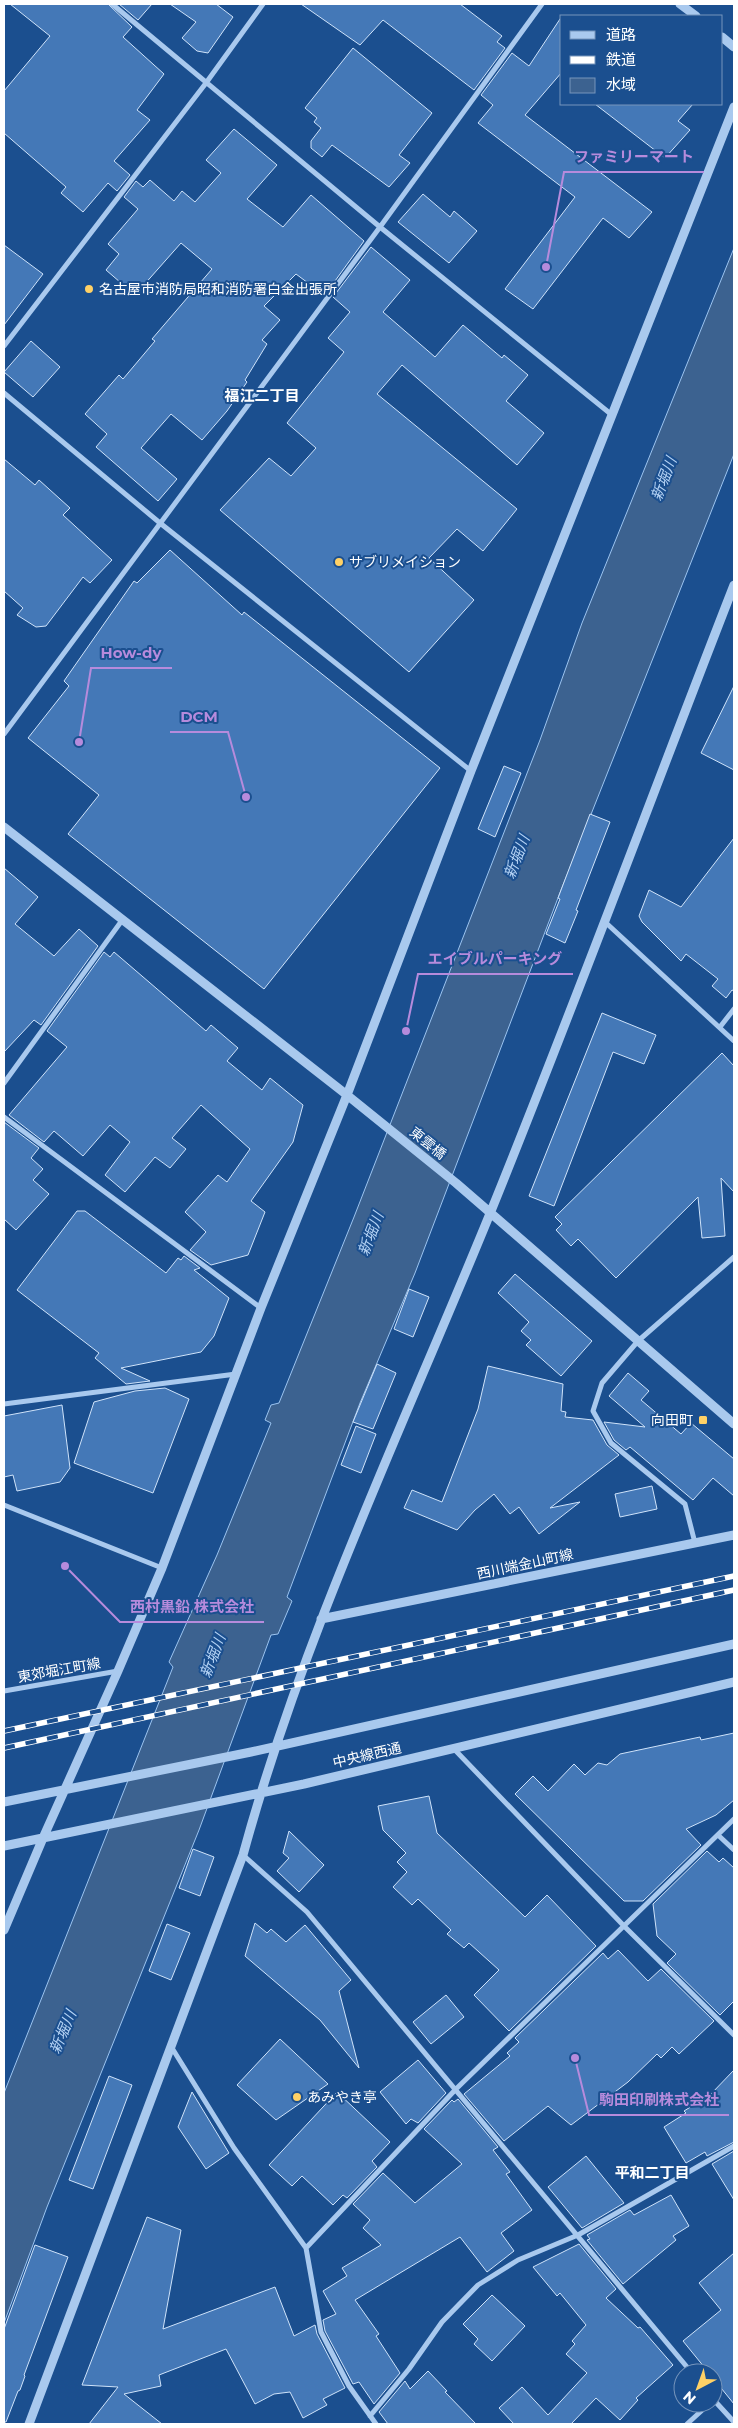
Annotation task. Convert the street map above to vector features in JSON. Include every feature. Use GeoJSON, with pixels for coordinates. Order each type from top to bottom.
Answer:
{"type":"FeatureCollection","features":[{"type":"Feature","properties":{"kind":"street"},"geometry":{"type":"LineString","coordinates":[[112,4],[380,227],[612,415]]}},
{"type":"Feature","properties":{"kind":"street"},"geometry":{"type":"LineString","coordinates":[[4,346],[206,83],[263,4]]}},
{"type":"Feature","properties":{"kind":"street"},"geometry":{"type":"LineString","coordinates":[[4,734],[380,227],[542,4]]}},
{"type":"Feature","properties":{"kind":"street"},"geometry":{"type":"LineString","coordinates":[[680,4],[695,15]]}},
{"type":"Feature","properties":{"kind":"street"},"geometry":{"type":"LineString","coordinates":[[723,38],[734,47]]}},
{"type":"Feature","properties":{"kind":"street"},"geometry":{"type":"LineString","coordinates":[[4,1930],[162,1568],[261,1308],[348,1095],[471,771],[734,106]]}},
{"type":"Feature","properties":{"kind":"street"},"geometry":{"type":"LineString","coordinates":[[4,393],[160,523],[471,771]]}},
{"type":"Feature","properties":{"kind":"street"},"geometry":{"type":"LineString","coordinates":[[29,2424],[243,1855],[276,1746],[322,1620],[490,1214],[734,585]]}},
{"type":"Feature","properties":{"kind":"street","name":"東雲橋"},"geometry":{"type":"LineString","coordinates":[[4,827],[348,1095],[456,1183],[734,1424]]}},
{"type":"Feature","properties":{"kind":"street"},"geometry":{"type":"LineString","coordinates":[[4,1083],[122,920]]}},
{"type":"Feature","properties":{"kind":"street"},"geometry":{"type":"LineString","coordinates":[[603,921],[734,1041]]}},
{"type":"Feature","properties":{"kind":"street"},"geometry":{"type":"LineString","coordinates":[[720,1027],[734,1008]]}},
{"type":"Feature","properties":{"kind":"street"},"geometry":{"type":"LineString","coordinates":[[4,1117],[261,1308]]}},
{"type":"Feature","properties":{"kind":"street"},"geometry":{"type":"LineString","coordinates":[[695,1543],[685,1504],[610,1443],[593,1411],[602,1384],[638,1341],[734,1256]]}},
{"type":"Feature","properties":{"kind":"street"},"geometry":{"type":"LineString","coordinates":[[4,1404],[236,1374]]}},
{"type":"Feature","properties":{"kind":"street"},"geometry":{"type":"LineString","coordinates":[[4,1505],[162,1568]]}},
{"type":"Feature","properties":{"kind":"street","name":"西川端金山町線"},"geometry":{"type":"LineString","coordinates":[[322,1620],[734,1535]]}},
{"type":"Feature","properties":{"kind":"street","name":"中央線西通"},"geometry":{"type":"LineString","coordinates":[[4,1802],[251,1752],[734,1644]]}},
{"type":"Feature","properties":{"kind":"street","name":"東郊堀江町線"},"geometry":{"type":"LineString","coordinates":[[4,1691],[118,1671]]}},
{"type":"Feature","properties":{"kind":"street","name":"中央線西通"},"geometry":{"type":"LineString","coordinates":[[4,1846],[260,1794],[455,1750],[734,1682]]}},
{"type":"Feature","properties":{"kind":"street"},"geometry":{"type":"LineString","coordinates":[[455,1750],[624,1926],[734,2035]]}},
{"type":"Feature","properties":{"kind":"street"},"geometry":{"type":"LineString","coordinates":[[306,2248],[456,2089],[734,1819]]}},
{"type":"Feature","properties":{"kind":"street"},"geometry":{"type":"LineString","coordinates":[[718,1835],[734,1850]]}},
{"type":"Feature","properties":{"kind":"street"},"geometry":{"type":"LineString","coordinates":[[243,1855],[307,1912],[684,2363]]}},
{"type":"Feature","properties":{"kind":"street"},"geometry":{"type":"LineString","coordinates":[[172,2048],[234,2148],[306,2248],[321,2332],[348,2386],[376,2424]]}},
{"type":"Feature","properties":{"kind":"street"},"geometry":{"type":"LineString","coordinates":[[370,2416],[409,2369],[442,2322],[478,2285],[518,2260],[578,2235],[734,2146]]}},
{"type":"Feature","properties":{"kind":"street"},"geometry":{"type":"LineString","coordinates":[[723,2410],[734,2422]]}},
{"type":"Feature","properties":{"kind":"street"},"geometry":{"type":"LineString","coordinates":[[687,2424],[699,2413]]}},
{"type":"Feature","properties":{"kind":"water","name":"新堀川"},"geometry":{"type":"Polygon","coordinates":[[[734,248],[734,454],[561,890],[415,1273],[360,1403],[287,1597],[292,1601],[278,1634],[271,1635],[199,1830],[47,2207],[4,2323],[4,2093],[173,1667],[169,1662],[217,1555],[271,1423],[265,1420],[271,1405],[279,1403],[354,1217],[540,740],[582,623],[734,248]]]}},
{"type":"Feature","properties":{"kind":"building"},"geometry":{"type":"Polygon","coordinates":[[[10,4],[108,4],[132,27],[123,37],[164,74],[137,110],[150,120],[114,161],[130,175],[117,191],[108,183],[83,212],[61,193],[66,187],[4,133],[4,91],[50,36],[10,4]]]}},
{"type":"Feature","properties":{"kind":"building"},"geometry":{"type":"Polygon","coordinates":[[[119,4],[152,4],[138,20],[119,4]]]}},
{"type":"Feature","properties":{"kind":"building"},"geometry":{"type":"Polygon","coordinates":[[[170,4],[216,4],[233,17],[208,53],[197,51],[182,38],[196,22],[170,4]]]}},
{"type":"Feature","properties":{"kind":"building"},"geometry":{"type":"Polygon","coordinates":[[[301,4],[460,4],[502,36],[497,42],[505,48],[474,90],[383,20],[360,45],[301,4]]]}},
{"type":"Feature","properties":{"kind":"building"},"geometry":{"type":"Polygon","coordinates":[[[560,19],[560,74],[525,115],[652,212],[629,238],[603,218],[533,309],[505,289],[575,197],[478,123],[493,105],[481,95],[512,53],[529,66],[560,19]]]}},
{"type":"Feature","properties":{"kind":"building"},"geometry":{"type":"Polygon","coordinates":[[[353,48],[432,113],[399,155],[410,163],[389,187],[332,145],[322,157],[311,148],[311,141],[321,128],[314,122],[317,118],[305,108],[353,48]]]}},
{"type":"Feature","properties":{"kind":"building"},"geometry":{"type":"Polygon","coordinates":[[[596,105],[692,105],[678,121],[690,130],[665,158],[596,105]]]}},
{"type":"Feature","properties":{"kind":"building"},"geometry":{"type":"Polygon","coordinates":[[[234,129],[277,165],[247,199],[283,227],[311,195],[364,241],[327,292],[319,286],[316,289],[296,274],[264,306],[280,320],[262,340],[267,344],[245,380],[247,382],[227,411],[202,440],[171,414],[141,448],[177,479],[158,501],[96,447],[107,434],[85,414],[119,375],[123,379],[155,341],[152,339],[212,269],[181,243],[135,295],[106,270],[119,254],[108,244],[138,209],[124,197],[136,181],[143,187],[150,180],[174,201],[182,191],[195,202],[221,173],[206,160],[234,129]]]}},
{"type":"Feature","properties":{"kind":"building"},"geometry":{"type":"Polygon","coordinates":[[[423,194],[450,217],[454,211],[477,231],[449,263],[398,222],[423,194]]]}},
{"type":"Feature","properties":{"kind":"building"},"geometry":{"type":"Polygon","coordinates":[[[4,245],[43,274],[4,325],[4,245]]]}},
{"type":"Feature","properties":{"kind":"building"},"geometry":{"type":"Polygon","coordinates":[[[371,247],[410,280],[383,312],[435,357],[463,325],[502,358],[504,355],[528,375],[506,401],[544,433],[517,465],[402,365],[377,394],[517,509],[483,551],[457,529],[429,558],[474,600],[409,672],[220,510],[269,458],[291,476],[316,448],[287,423],[344,352],[328,338],[350,312],[333,297],[371,247]]]}},
{"type":"Feature","properties":{"kind":"building"},"geometry":{"type":"Polygon","coordinates":[[[31,341],[60,367],[33,397],[4,372],[31,341]]]}},
{"type":"Feature","properties":{"kind":"building"},"geometry":{"type":"Polygon","coordinates":[[[4,459],[35,485],[39,480],[70,508],[63,515],[112,560],[90,583],[83,577],[46,626],[36,627],[17,615],[23,608],[4,591],[4,459]]]}},
{"type":"Feature","properties":{"kind":"building"},"geometry":{"type":"Polygon","coordinates":[[[170,550],[242,615],[244,612],[440,768],[264,989],[68,834],[99,795],[28,738],[69,686],[64,681],[134,581],[137,583],[170,550]]]}},
{"type":"Feature","properties":{"kind":"building"},"geometry":{"type":"Polygon","coordinates":[[[734,686],[734,770],[701,753],[734,686]]]}},
{"type":"Feature","properties":{"kind":"building"},"geometry":{"type":"Polygon","coordinates":[[[504,766],[521,773],[495,837],[478,829],[504,766]]]}},
{"type":"Feature","properties":{"kind":"building"},"geometry":{"type":"Polygon","coordinates":[[[590,814],[610,822],[565,943],[546,934],[590,814]]]}},
{"type":"Feature","properties":{"kind":"building"},"geometry":{"type":"Polygon","coordinates":[[[734,838],[734,991],[732,990],[726,998],[712,986],[718,979],[686,954],[681,961],[642,922],[639,916],[649,890],[681,907],[734,838]]]}},
{"type":"Feature","properties":{"kind":"building"},"geometry":{"type":"Polygon","coordinates":[[[4,868],[38,897],[15,924],[54,956],[79,929],[98,946],[41,1025],[34,1020],[4,1052],[4,868]]]}},
{"type":"Feature","properties":{"kind":"building"},"geometry":{"type":"Polygon","coordinates":[[[104,952],[110,957],[114,952],[206,1031],[211,1025],[238,1048],[227,1061],[262,1090],[270,1078],[303,1105],[293,1142],[251,1201],[265,1212],[248,1255],[211,1265],[190,1250],[206,1232],[185,1212],[218,1175],[227,1182],[250,1149],[201,1105],[172,1138],[186,1149],[170,1168],[155,1157],[125,1192],[105,1175],[130,1142],[110,1125],[83,1156],[54,1131],[44,1142],[9,1115],[67,1047],[47,1031],[104,952]]]}},
{"type":"Feature","properties":{"kind":"building"},"geometry":{"type":"Polygon","coordinates":[[[602,1013],[656,1035],[644,1064],[613,1052],[554,1206],[529,1196],[602,1013]]]}},
{"type":"Feature","properties":{"kind":"building"},"geometry":{"type":"Polygon","coordinates":[[[722,1053],[734,1066],[734,1192],[721,1178],[725,1236],[702,1238],[698,1197],[616,1278],[578,1239],[571,1246],[556,1230],[562,1224],[555,1217],[722,1053]]]}},
{"type":"Feature","properties":{"kind":"building"},"geometry":{"type":"Polygon","coordinates":[[[4,1122],[39,1148],[31,1158],[43,1169],[33,1180],[49,1194],[16,1230],[4,1219],[4,1122]]]}},
{"type":"Feature","properties":{"kind":"building"},"geometry":{"type":"Polygon","coordinates":[[[77,1211],[85,1211],[166,1273],[178,1258],[181,1260],[184,1256],[200,1268],[194,1270],[229,1298],[214,1336],[201,1352],[121,1368],[150,1381],[126,1384],[95,1358],[99,1353],[17,1290],[77,1211]]]}},
{"type":"Feature","properties":{"kind":"building"},"geometry":{"type":"Polygon","coordinates":[[[515,1274],[592,1341],[561,1376],[526,1345],[531,1340],[521,1331],[529,1322],[498,1293],[515,1274]]]}},
{"type":"Feature","properties":{"kind":"building"},"geometry":{"type":"Polygon","coordinates":[[[409,1289],[429,1297],[413,1337],[394,1329],[409,1289]]]}},
{"type":"Feature","properties":{"kind":"building"},"geometry":{"type":"Polygon","coordinates":[[[377,1364],[396,1373],[373,1429],[353,1422],[377,1364]]]}},
{"type":"Feature","properties":{"kind":"building"},"geometry":{"type":"Polygon","coordinates":[[[488,1366],[563,1384],[561,1411],[566,1412],[565,1417],[593,1420],[607,1445],[619,1455],[550,1508],[580,1502],[539,1534],[519,1507],[510,1514],[494,1494],[475,1510],[457,1530],[404,1508],[412,1490],[442,1502],[478,1409],[488,1366]]]}},
{"type":"Feature","properties":{"kind":"building"},"geometry":{"type":"Polygon","coordinates":[[[628,1373],[649,1391],[641,1400],[681,1434],[691,1423],[734,1459],[734,1496],[713,1478],[693,1500],[630,1447],[626,1450],[614,1440],[604,1422],[645,1427],[609,1396],[628,1373]]]}},
{"type":"Feature","properties":{"kind":"building"},"geometry":{"type":"Polygon","coordinates":[[[165,1388],[189,1399],[153,1493],[74,1463],[94,1402],[135,1391],[165,1388]]]}},
{"type":"Feature","properties":{"kind":"building"},"geometry":{"type":"Polygon","coordinates":[[[62,1405],[70,1468],[60,1482],[17,1491],[13,1475],[4,1477],[4,1416],[62,1405]]]}},
{"type":"Feature","properties":{"kind":"building"},"geometry":{"type":"Polygon","coordinates":[[[356,1426],[376,1434],[361,1473],[341,1465],[356,1426]]]}},
{"type":"Feature","properties":{"kind":"building"},"geometry":{"type":"Polygon","coordinates":[[[652,1486],[657,1509],[620,1517],[615,1494],[652,1486]]]}},
{"type":"Feature","properties":{"kind":"building"},"geometry":{"type":"Polygon","coordinates":[[[734,1733],[734,1800],[716,1815],[686,1829],[701,1845],[643,1901],[624,1901],[515,1794],[533,1776],[548,1791],[574,1764],[585,1775],[598,1763],[607,1765],[620,1754],[700,1737],[701,1740],[734,1733]]]}},
{"type":"Feature","properties":{"kind":"building"},"geometry":{"type":"Polygon","coordinates":[[[429,1796],[437,1833],[525,1917],[547,1895],[596,1946],[509,2031],[474,1995],[499,1970],[469,1943],[464,1948],[447,1934],[451,1930],[418,1899],[412,1905],[393,1887],[407,1872],[397,1862],[406,1853],[383,1830],[378,1806],[429,1796]]]}},
{"type":"Feature","properties":{"kind":"building"},"geometry":{"type":"Polygon","coordinates":[[[289,1831],[324,1865],[299,1892],[277,1871],[289,1858],[283,1853],[289,1831]]]}},
{"type":"Feature","properties":{"kind":"building"},"geometry":{"type":"Polygon","coordinates":[[[193,1849],[214,1857],[200,1896],[179,1888],[193,1849]]]}},
{"type":"Feature","properties":{"kind":"building"},"geometry":{"type":"Polygon","coordinates":[[[707,1851],[719,1862],[723,1858],[734,1868],[734,2001],[720,2015],[667,1963],[676,1954],[657,1936],[653,1904],[707,1851]]]}},
{"type":"Feature","properties":{"kind":"building"},"geometry":{"type":"Polygon","coordinates":[[[255,1923],[267,1933],[271,1929],[286,1942],[305,1925],[351,1980],[339,1991],[359,2068],[320,2020],[245,1956],[255,1923]]]}},
{"type":"Feature","properties":{"kind":"building"},"geometry":{"type":"Polygon","coordinates":[[[167,1924],[190,1933],[171,1980],[149,1971],[167,1924]]]}},
{"type":"Feature","properties":{"kind":"building"},"geometry":{"type":"Polygon","coordinates":[[[618,1950],[648,1981],[661,1969],[714,2021],[679,2054],[672,2047],[661,2058],[657,2054],[628,2082],[571,2125],[548,2106],[504,2141],[464,2094],[510,2056],[507,2053],[519,2042],[515,2038],[603,1953],[608,1959],[618,1950]]]}},
{"type":"Feature","properties":{"kind":"building"},"geometry":{"type":"Polygon","coordinates":[[[446,1995],[464,2017],[431,2044],[413,2022],[446,1995]]]}},
{"type":"Feature","properties":{"kind":"building"},"geometry":{"type":"Polygon","coordinates":[[[280,2039],[328,2084],[276,2120],[237,2085],[280,2039]]]}},
{"type":"Feature","properties":{"kind":"building"},"geometry":{"type":"Polygon","coordinates":[[[418,2060],[446,2093],[418,2123],[411,2119],[406,2124],[380,2092],[418,2060]]]}},
{"type":"Feature","properties":{"kind":"building"},"geometry":{"type":"Polygon","coordinates":[[[734,2070],[734,2142],[707,2156],[705,2152],[686,2163],[664,2127],[686,2113],[684,2111],[710,2095],[734,2070]]]}},
{"type":"Feature","properties":{"kind":"building"},"geometry":{"type":"Polygon","coordinates":[[[109,2076],[132,2085],[93,2189],[69,2180],[109,2076]]]}},
{"type":"Feature","properties":{"kind":"building"},"geometry":{"type":"Polygon","coordinates":[[[192,2092],[229,2153],[206,2169],[178,2127],[192,2092]]]}},
{"type":"Feature","properties":{"kind":"building"},"geometry":{"type":"Polygon","coordinates":[[[337,2092],[390,2142],[372,2161],[377,2167],[347,2198],[343,2195],[333,2205],[302,2176],[292,2186],[269,2165],[337,2092]]]}},
{"type":"Feature","properties":{"kind":"building"},"geometry":{"type":"Polygon","coordinates":[[[458,2099],[498,2147],[493,2150],[510,2172],[506,2174],[532,2210],[501,2233],[514,2251],[487,2272],[460,2237],[355,2300],[379,2334],[376,2336],[400,2373],[374,2404],[359,2382],[353,2384],[325,2331],[323,2320],[336,2314],[323,2291],[347,2276],[342,2268],[381,2245],[363,2228],[370,2220],[353,2204],[383,2173],[415,2203],[462,2164],[424,2129],[452,2100],[454,2102],[458,2099]]]}},
{"type":"Feature","properties":{"kind":"building"},"geometry":{"type":"Polygon","coordinates":[[[734,2151],[734,2200],[712,2164],[734,2151]]]}},
{"type":"Feature","properties":{"kind":"building"},"geometry":{"type":"Polygon","coordinates":[[[586,2156],[624,2203],[582,2228],[548,2187],[586,2156]]]}},
{"type":"Feature","properties":{"kind":"building"},"geometry":{"type":"Polygon","coordinates":[[[671,2195],[689,2226],[673,2236],[676,2240],[623,2284],[587,2240],[590,2239],[587,2235],[630,2210],[634,2215],[671,2195]]]}},
{"type":"Feature","properties":{"kind":"building"},"geometry":{"type":"Polygon","coordinates":[[[147,2217],[181,2230],[163,2329],[275,2287],[294,2336],[315,2325],[317,2334],[345,2388],[323,2399],[327,2405],[303,2418],[290,2392],[274,2394],[255,2404],[226,2349],[159,2375],[161,2386],[124,2394],[162,2424],[89,2424],[118,2387],[82,2385],[147,2217]]]}},
{"type":"Feature","properties":{"kind":"building"},"geometry":{"type":"Polygon","coordinates":[[[579,2244],[616,2289],[606,2298],[638,2328],[640,2327],[673,2365],[636,2398],[638,2400],[620,2420],[596,2398],[571,2424],[514,2424],[499,2408],[522,2387],[548,2415],[587,2373],[566,2354],[575,2344],[572,2341],[586,2325],[560,2293],[557,2296],[533,2267],[579,2244]]]}},
{"type":"Feature","properties":{"kind":"building"},"geometry":{"type":"Polygon","coordinates":[[[35,2245],[68,2257],[20,2390],[6,2422],[4,2422],[4,2329],[35,2245]]]}},
{"type":"Feature","properties":{"kind":"building"},"geometry":{"type":"Polygon","coordinates":[[[734,2253],[734,2404],[723,2390],[723,2363],[701,2363],[683,2341],[721,2310],[699,2283],[734,2253]]]}},
{"type":"Feature","properties":{"kind":"building"},"geometry":{"type":"Polygon","coordinates":[[[492,2295],[525,2326],[492,2361],[474,2344],[478,2339],[463,2324],[492,2295]]]}},
{"type":"Feature","properties":{"kind":"building"},"geometry":{"type":"Polygon","coordinates":[[[428,2371],[476,2424],[388,2424],[379,2412],[405,2381],[410,2389],[428,2371]]]}},
{"type":"Feature","properties":{"kind":"railway"},"geometry":{"type":"LineString","coordinates":[[4,1731],[734,1576]]}},
{"type":"Feature","properties":{"kind":"railway"},"geometry":{"type":"LineString","coordinates":[[4,1748],[734,1590]]}},
{"type":"Feature","properties":{"kind":"place","name":"ファミリーマート"},"geometry":{"type":"Point","coordinates":[546,267]}},
{"type":"Feature","properties":{"kind":"place","name":"名古屋市消防局昭和消防署白金出張所"},"geometry":{"type":"Point","coordinates":[89,289]}},
{"type":"Feature","properties":{"kind":"place","name":"サブリメイション"},"geometry":{"type":"Point","coordinates":[339,562]}},
{"type":"Feature","properties":{"kind":"place","name":"How-dy"},"geometry":{"type":"Point","coordinates":[79,742]}},
{"type":"Feature","properties":{"kind":"place","name":"DCM"},"geometry":{"type":"Point","coordinates":[246,797]}},
{"type":"Feature","properties":{"kind":"place","name":"エイブルパーキング"},"geometry":{"type":"Point","coordinates":[406,1031]}},
{"type":"Feature","properties":{"kind":"place","name":"向田町"},"geometry":{"type":"Point","coordinates":[703,1420]}},
{"type":"Feature","properties":{"kind":"place","name":"西村黒鉛 株式会社"},"geometry":{"type":"Point","coordinates":[65,1566]}},
{"type":"Feature","properties":{"kind":"place","name":"駒田印刷株式会社"},"geometry":{"type":"Point","coordinates":[575,2058]}},
{"type":"Feature","properties":{"kind":"place","name":"あみやき亭"},"geometry":{"type":"Point","coordinates":[297,2097]}},
{"type":"Feature","properties":{"kind":"district","name":"福江二丁目"},"geometry":{"type":"Point","coordinates":[262,396]}},
{"type":"Feature","properties":{"kind":"district","name":"平和二丁目"},"geometry":{"type":"Point","coordinates":[652,2173]}}]}
